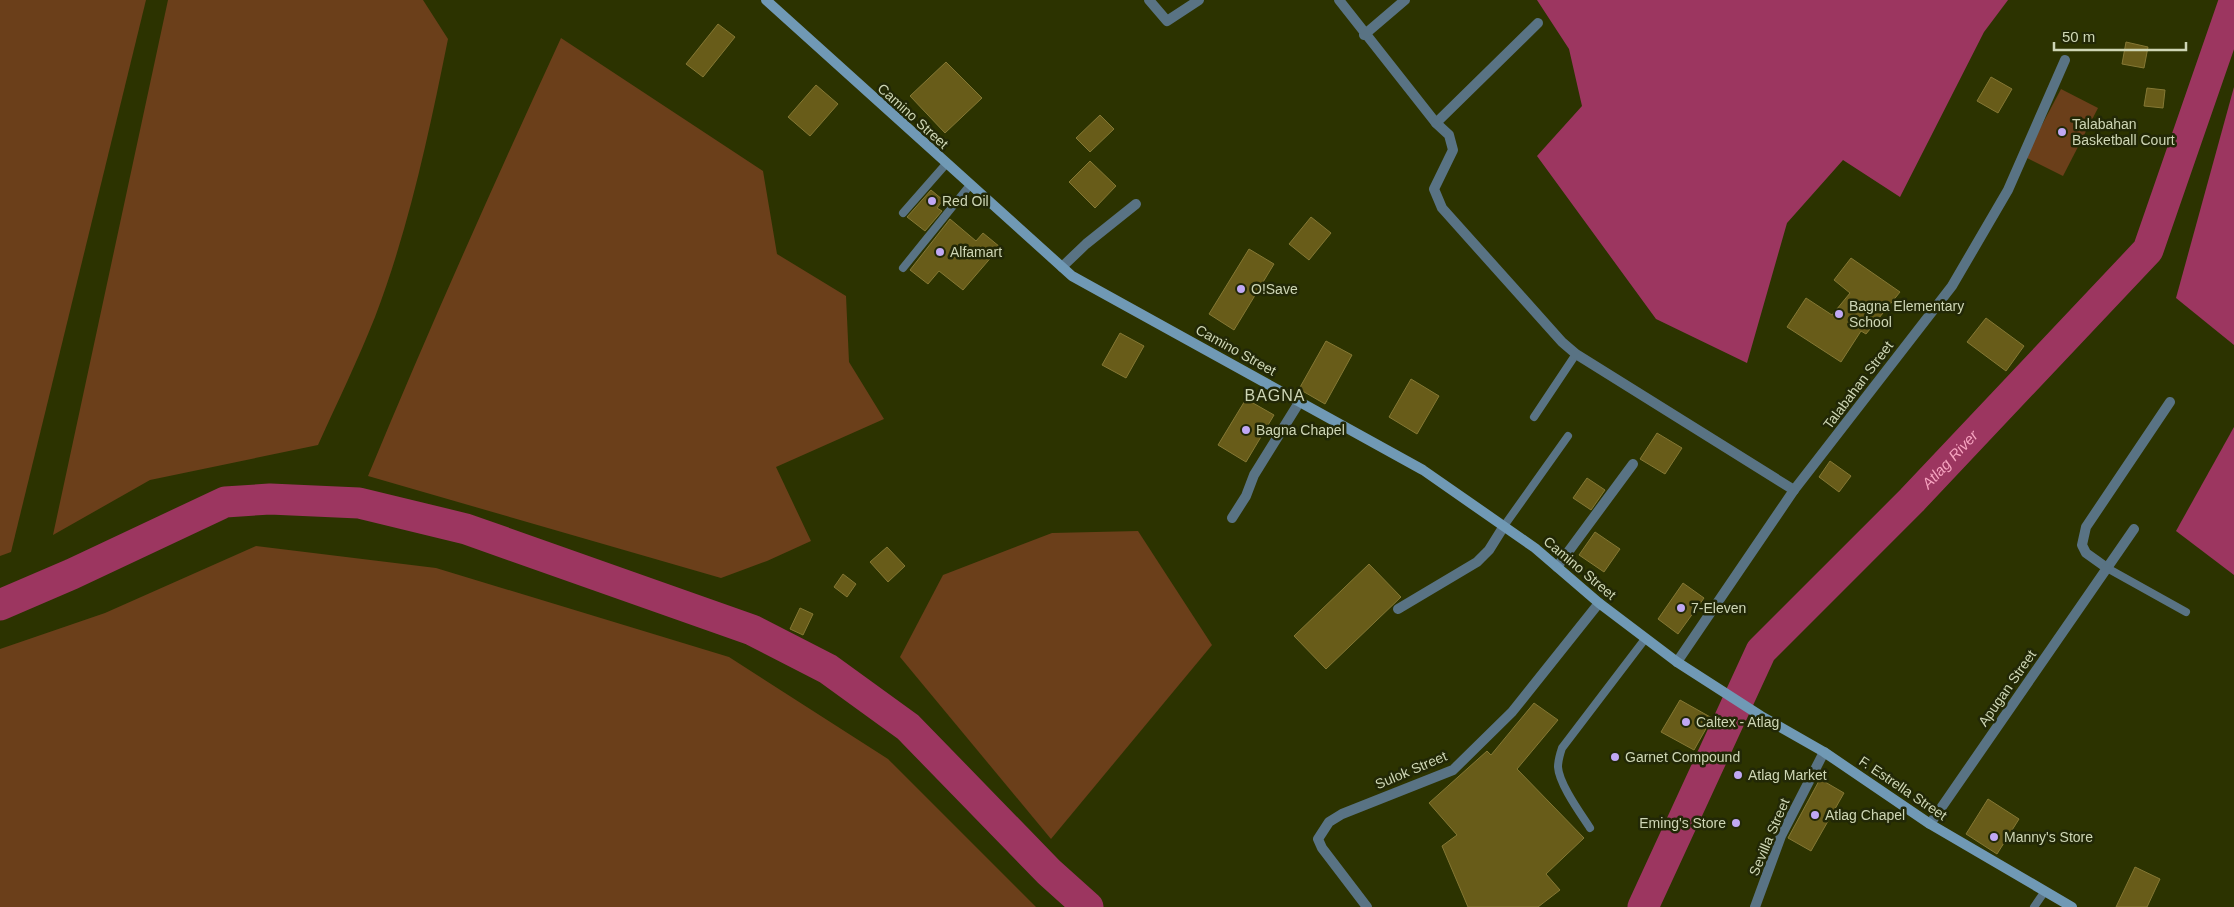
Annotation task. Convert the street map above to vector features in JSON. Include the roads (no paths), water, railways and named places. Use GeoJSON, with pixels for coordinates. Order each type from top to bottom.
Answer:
{"type":"FeatureCollection","features":[{"type":"Feature","properties":{"kind":"main road","name":"Camino Street"},"geometry":{"type":"LineString","coordinates":[[766,0],[1072,276],[1423,470],[1504,526],[1645,639],[1721,690]]}},
{"type":"Feature","properties":{"kind":"main road","name":"F. Estrella Street"},"geometry":{"type":"LineString","coordinates":[[1721,690],[1761,716],[1824,752],[1930,824],[2072,907]]}},
{"type":"Feature","properties":{"kind":"street"},"geometry":{"type":"LineString","coordinates":[[1149,0],[1167,21],[1199,0]]}},
{"type":"Feature","properties":{"kind":"street"},"geometry":{"type":"LineString","coordinates":[[1339,0],[1364,35],[1436,123],[1449,135],[1453,150],[1434,188],[1442,208],[1576,354],[1794,490]]}},
{"type":"Feature","properties":{"kind":"street"},"geometry":{"type":"LineString","coordinates":[[1364,35],[1405,0]]}},
{"type":"Feature","properties":{"kind":"street"},"geometry":{"type":"LineString","coordinates":[[1436,123],[1538,23]]}},
{"type":"Feature","properties":{"kind":"street","name":"Talabahan Street"},"geometry":{"type":"LineString","coordinates":[[1677,662],[1794,490],[1952,286],[2008,190],[2065,60]]}},
{"type":"Feature","properties":{"kind":"street"},"geometry":{"type":"LineString","coordinates":[[1062,267],[1086,244],[1136,204]]}},
{"type":"Feature","properties":{"kind":"street"},"geometry":{"type":"LineString","coordinates":[[1232,518],[1246,496],[1254,476],[1300,401]]}},
{"type":"Feature","properties":{"kind":"street"},"geometry":{"type":"LineString","coordinates":[[2107,568],[2086,553],[2082,545],[2086,527],[2170,402]]}},
{"type":"Feature","properties":{"kind":"street"},"geometry":{"type":"LineString","coordinates":[[1557,567],[1633,464]]}},
{"type":"Feature","properties":{"kind":"street"},"geometry":{"type":"LineString","coordinates":[[1398,608],[1477,562],[1489,550],[1504,526]]}},
{"type":"Feature","properties":{"kind":"street","name":"Apugan Street"},"geometry":{"type":"LineString","coordinates":[[1930,824],[2134,529]]}},
{"type":"Feature","properties":{"kind":"street","name":"Sulok Street"},"geometry":{"type":"LineString","coordinates":[[1367,907],[1322,848],[1318,839],[1329,822],[1342,814],[1453,770],[1512,712],[1599,603]]}},
{"type":"Feature","properties":{"kind":"street","name":"Sevilla Street"},"geometry":{"type":"LineString","coordinates":[[1755,907],[1781,836],[1824,752]]}},
{"type":"Feature","properties":{"kind":"lane"},"geometry":{"type":"LineString","coordinates":[[903,213],[946,164]]}},
{"type":"Feature","properties":{"kind":"lane"},"geometry":{"type":"LineString","coordinates":[[902,268],[970,185]]}},
{"type":"Feature","properties":{"kind":"lane"},"geometry":{"type":"LineString","coordinates":[[1534,417],[1576,354]]}},
{"type":"Feature","properties":{"kind":"lane"},"geometry":{"type":"LineString","coordinates":[[1504,526],[1568,436]]}},
{"type":"Feature","properties":{"kind":"lane"},"geometry":{"type":"LineString","coordinates":[[2107,568],[2186,612]]}},
{"type":"Feature","properties":{"kind":"lane"},"geometry":{"type":"LineString","coordinates":[[1590,828],[1564,784],[1558,770],[1558,759],[1562,748],[1645,639]]}},
{"type":"Feature","properties":{"kind":"lane"},"geometry":{"type":"LineString","coordinates":[[2034,907],[2045,891]]}},
{"type":"Feature","properties":{"kind":"waterway","name":"Atlag River"},"geometry":{"type":"LineString","coordinates":[[1643,907],[1761,651],[1912,500],[2148,250],[2234,2]]}},
{"type":"Feature","properties":{"kind":"waterway"},"geometry":{"type":"LineString","coordinates":[[0,605],[72,574],[225,502],[270,499],[359,503],[466,529],[752,630],[828,669],[908,727],[1049,872],[1088,907]]}},
{"type":"Feature","properties":{"kind":"place","name":"Talabahan Basketball Court"},"geometry":{"type":"Point","coordinates":[2062,132]}},
{"type":"Feature","properties":{"kind":"place","name":"Red Oil"},"geometry":{"type":"Point","coordinates":[932,201]}},
{"type":"Feature","properties":{"kind":"place","name":"Alfamart"},"geometry":{"type":"Point","coordinates":[940,252]}},
{"type":"Feature","properties":{"kind":"place","name":"O!Save"},"geometry":{"type":"Point","coordinates":[1241,289]}},
{"type":"Feature","properties":{"kind":"place","name":"Bagna Elementary School"},"geometry":{"type":"Point","coordinates":[1839,314]}},
{"type":"Feature","properties":{"kind":"place","name":"Bagna Chapel"},"geometry":{"type":"Point","coordinates":[1246,430]}},
{"type":"Feature","properties":{"kind":"place","name":"7-Eleven"},"geometry":{"type":"Point","coordinates":[1681,608]}},
{"type":"Feature","properties":{"kind":"place","name":"Caltex - Atlag"},"geometry":{"type":"Point","coordinates":[1686,722]}},
{"type":"Feature","properties":{"kind":"place","name":"Garnet Compound"},"geometry":{"type":"Point","coordinates":[1615,757]}},
{"type":"Feature","properties":{"kind":"place","name":"Atlag Market"},"geometry":{"type":"Point","coordinates":[1738,775]}},
{"type":"Feature","properties":{"kind":"place","name":"Atlag Chapel"},"geometry":{"type":"Point","coordinates":[1815,815]}},
{"type":"Feature","properties":{"kind":"place","name":"Eming's Store"},"geometry":{"type":"Point","coordinates":[1736,823]}},
{"type":"Feature","properties":{"kind":"place","name":"Manny's Store"},"geometry":{"type":"Point","coordinates":[1994,837]}},
{"type":"Feature","properties":{"kind":"district","name":"BAGNA"},"geometry":{"type":"Point","coordinates":[1275,395]}}]}
